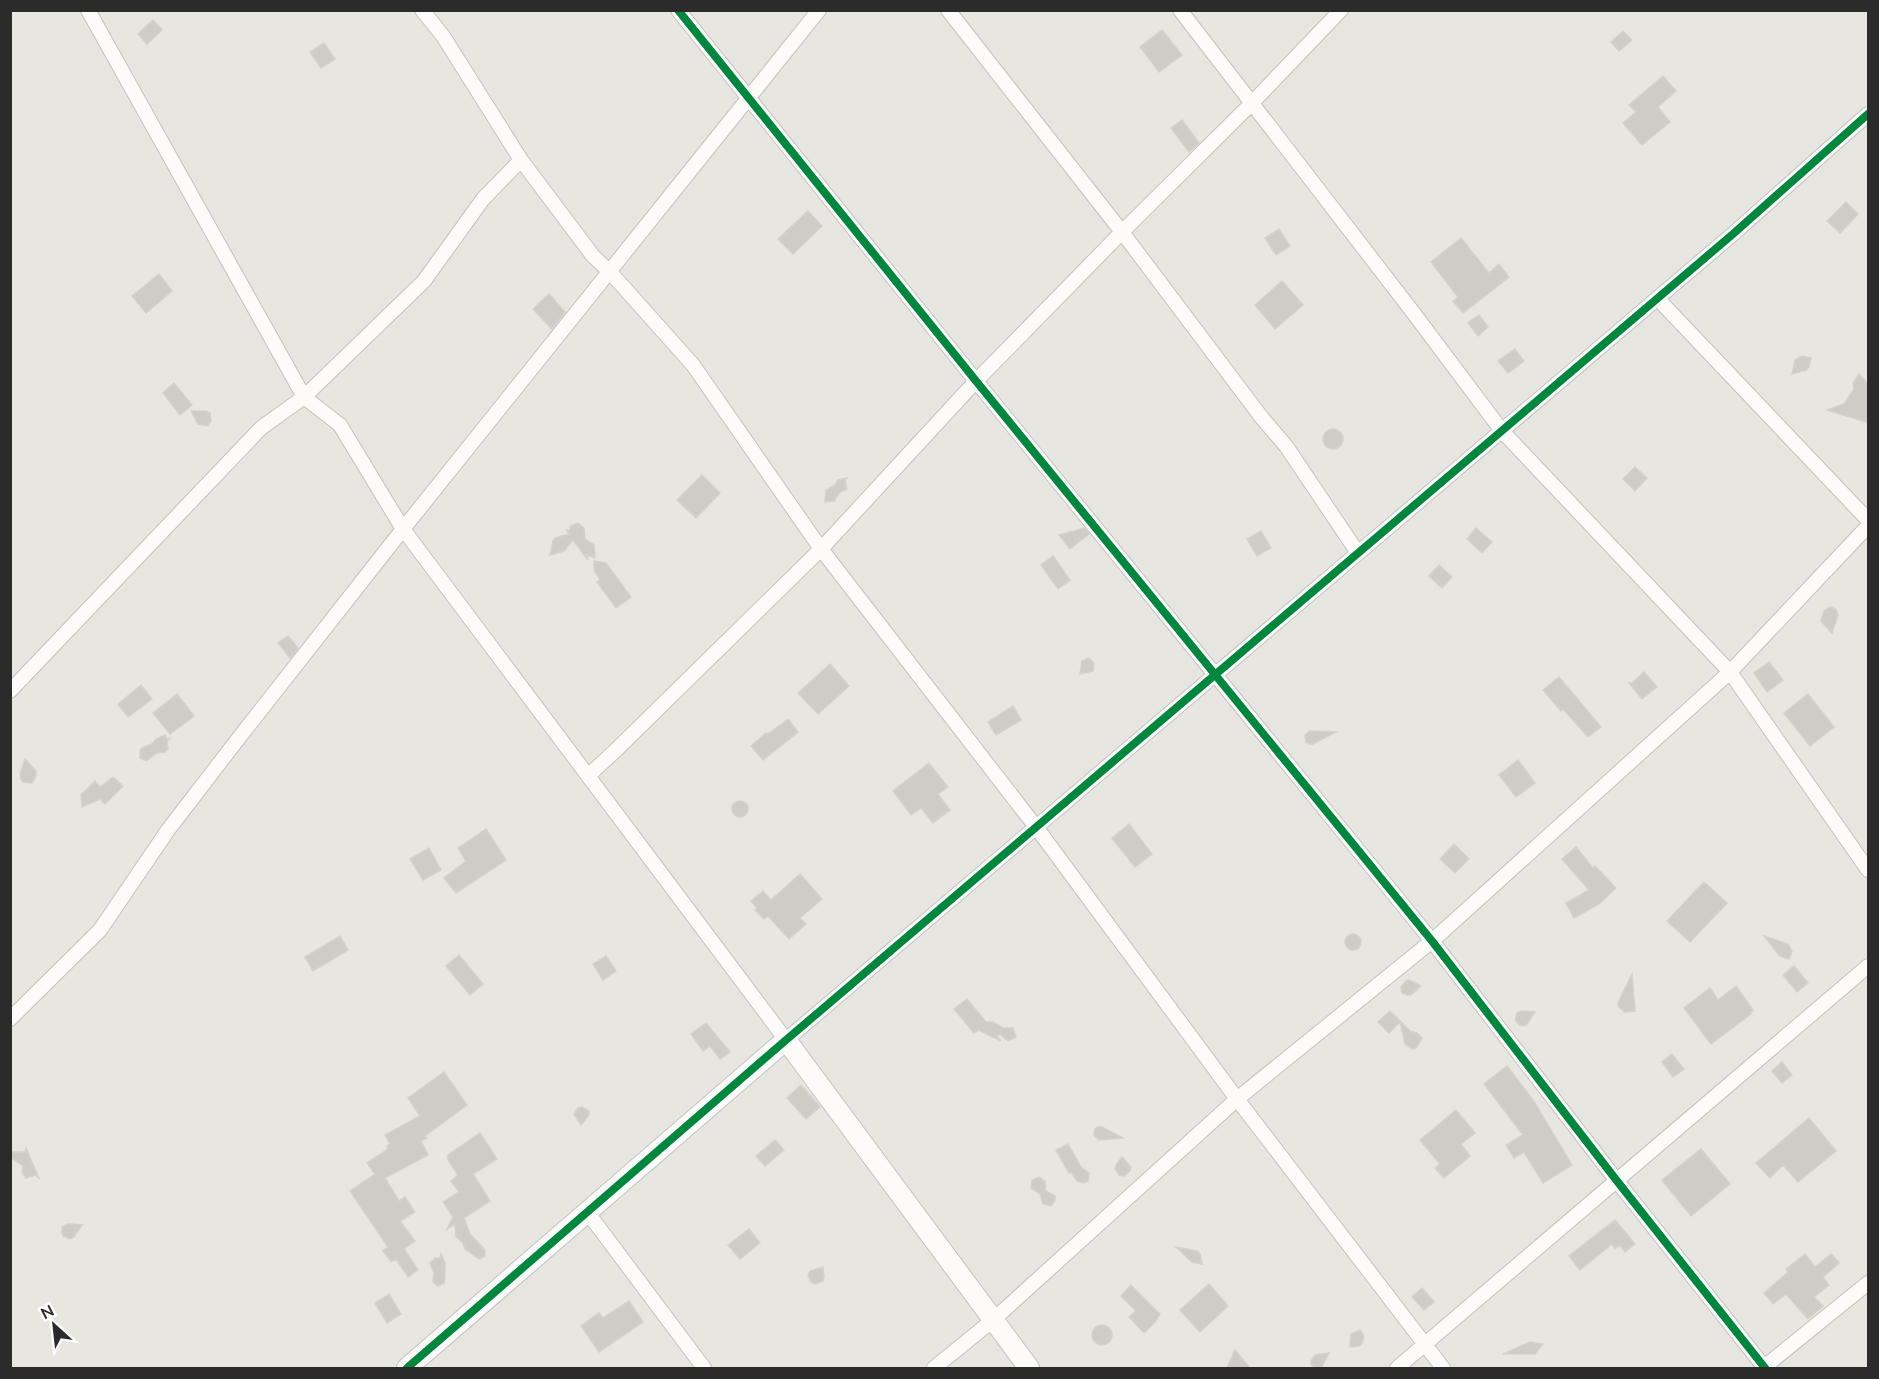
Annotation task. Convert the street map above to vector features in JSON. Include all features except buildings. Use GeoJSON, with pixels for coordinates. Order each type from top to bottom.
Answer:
{"type":"FeatureCollection","features":[{"type":"Feature","properties":{"kind":"street"},"geometry":{"type":"LineString","coordinates":[[88,10],[304,397],[340,425],[403,529],[589,775],[1029,1368]]}},
{"type":"Feature","properties":{"kind":"street"},"geometry":{"type":"LineString","coordinates":[[422,10],[443,36],[520,160],[593,256],[693,365],[821,549],[1036,827],[1237,1099],[1443,1368]]}},
{"type":"Feature","properties":{"kind":"street"},"geometry":{"type":"LineString","coordinates":[[678,10],[976,381],[1432,941],[1764,1368],[1869,1283]]}},
{"type":"Feature","properties":{"kind":"street"},"geometry":{"type":"LineString","coordinates":[[10,1019],[100,930],[168,830],[403,529],[819,10]]}},
{"type":"Feature","properties":{"kind":"street"},"geometry":{"type":"LineString","coordinates":[[948,10],[1122,231],[1262,418],[1286,446],[1358,553]]}},
{"type":"Feature","properties":{"kind":"street"},"geometry":{"type":"LineString","coordinates":[[1180,10],[1412,310],[1502,431],[1730,672],[1869,870]]}},
{"type":"Feature","properties":{"kind":"street"},"geometry":{"type":"LineString","coordinates":[[589,775],[821,549],[976,381],[1341,10]]}},
{"type":"Feature","properties":{"kind":"street"},"geometry":{"type":"LineString","coordinates":[[407,1368],[786,1040],[1502,431],[1869,114]]}},
{"type":"Feature","properties":{"kind":"street"},"geometry":{"type":"LineString","coordinates":[[10,691],[261,428],[304,397],[424,281],[483,199],[520,160]]}},
{"type":"Feature","properties":{"kind":"street"},"geometry":{"type":"LineString","coordinates":[[1657,298],[1869,520]]}},
{"type":"Feature","properties":{"kind":"street"},"geometry":{"type":"LineString","coordinates":[[934,1368],[993,1320],[1237,1099],[1432,941],[1730,672],[1869,526]]}},
{"type":"Feature","properties":{"kind":"street"},"geometry":{"type":"LineString","coordinates":[[1397,1368],[1869,966]]}},
{"type":"Feature","properties":{"kind":"street"},"geometry":{"type":"LineString","coordinates":[[588,1213],[704,1368]]}},
{"type":"Feature","properties":{"kind":"cycle path"},"geometry":{"type":"LineString","coordinates":[[678,10],[976,381],[1432,941],[1765,1368]]}},
{"type":"Feature","properties":{"kind":"cycle path"},"geometry":{"type":"LineString","coordinates":[[407,1368],[786,1040],[1733,234],[1868,114]]}}]}
